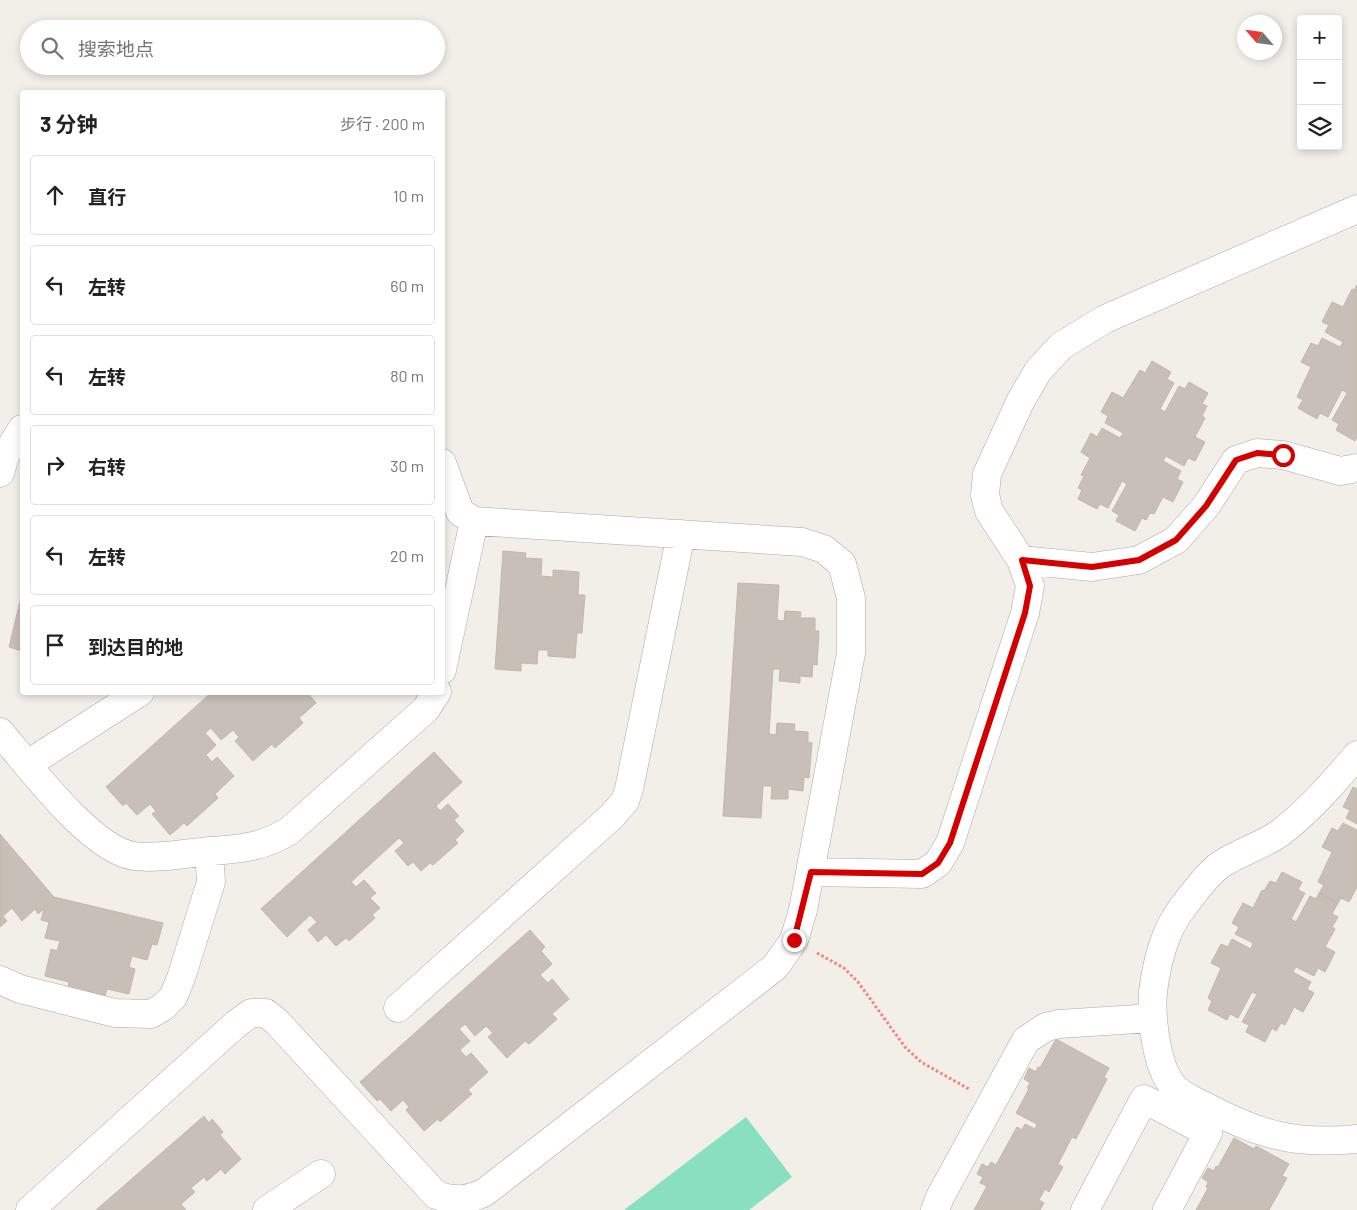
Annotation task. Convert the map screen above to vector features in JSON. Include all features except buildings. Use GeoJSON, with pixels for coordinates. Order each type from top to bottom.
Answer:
{"type":"FeatureCollection","features":[{"type":"Feature","properties":{"kind":"lane"},"geometry":{"type":"LineString","coordinates":[[811,872],[922,874],[938,863],[950,843],[1025,613],[1030,586],[1022,560],[989,511],[985,495],[986,474],[1020,402],[1038,371],[1061,346],[1104,319],[1357,209]]}},
{"type":"Feature","properties":{"kind":"lane"},"geometry":{"type":"LineString","coordinates":[[0,473],[5,456],[20,432]]}},
{"type":"Feature","properties":{"kind":"lane"},"geometry":{"type":"LineString","coordinates":[[1022,560],[1092,567],[1139,560],[1176,540],[1206,506],[1236,460],[1257,453],[1283,455],[1340,470],[1357,468]]}},
{"type":"Feature","properties":{"kind":"lane"},"geometry":{"type":"LineString","coordinates":[[30,1210],[236,1024],[251,1013],[266,1012],[436,1195],[450,1200],[468,1200],[485,1192],[775,967],[794,940],[811,872],[851,654],[851,598],[842,564],[824,549],[802,542],[474,521],[460,512],[445,471]]}},
{"type":"Feature","properties":{"kind":"lane"},"geometry":{"type":"LineString","coordinates":[[445,656],[474,521]]}},
{"type":"Feature","properties":{"kind":"lane"},"geometry":{"type":"LineString","coordinates":[[398,1008],[612,816],[625,801],[681,534]]}},
{"type":"Feature","properties":{"kind":"lane"},"geometry":{"type":"LineString","coordinates":[[28,764],[135,695]]}},
{"type":"Feature","properties":{"kind":"lane"},"geometry":{"type":"LineString","coordinates":[[0,732],[87,831],[117,851],[133,856],[151,856],[260,846],[274,840],[289,831],[426,709],[435,695]]}},
{"type":"Feature","properties":{"kind":"lane"},"geometry":{"type":"LineString","coordinates":[[1213,1123],[1175,1088],[1168,1079],[1156,1037],[1152,1001],[1157,965],[1169,929],[1182,908],[1219,866],[1278,834],[1313,806],[1357,755]]}},
{"type":"Feature","properties":{"kind":"lane"},"geometry":{"type":"LineString","coordinates":[[0,980],[20,989],[115,1013],[152,1014],[173,997],[181,978],[210,882],[209,851]]}},
{"type":"Feature","properties":{"kind":"lane"},"geometry":{"type":"LineString","coordinates":[[936,1210],[940,1197],[1026,1040],[1046,1027],[1059,1024],[1153,1018]]}},
{"type":"Feature","properties":{"kind":"lane"},"geometry":{"type":"LineString","coordinates":[[1085,1210],[1144,1099],[1213,1123],[1280,1137],[1330,1141],[1357,1139]]}},
{"type":"Feature","properties":{"kind":"lane"},"geometry":{"type":"LineString","coordinates":[[1167,1210],[1213,1123]]}},
{"type":"Feature","properties":{"kind":"lane"},"geometry":{"type":"LineString","coordinates":[[267,1210],[322,1174]]}},
{"type":"Feature","properties":{"kind":"path"},"geometry":{"type":"LineString","coordinates":[[794,940],[844,968],[858,982],[905,1047],[921,1062],[992,1102]]}},
{"type":"Feature","properties":{"kind":"green space"},"geometry":{"type":"Polygon","coordinates":[[[746,1117],[792,1177],[749,1210],[624,1210],[746,1117]]]}},
{"type":"Feature","properties":{"kind":"route"},"geometry":{"type":"LineString","coordinates":[[794,940],[811,872],[922,874],[938,863],[950,843],[1025,613],[1030,586],[1022,560],[1092,567],[1139,560],[1176,540],[1206,506],[1236,460],[1257,453],[1283,455]]}}]}
